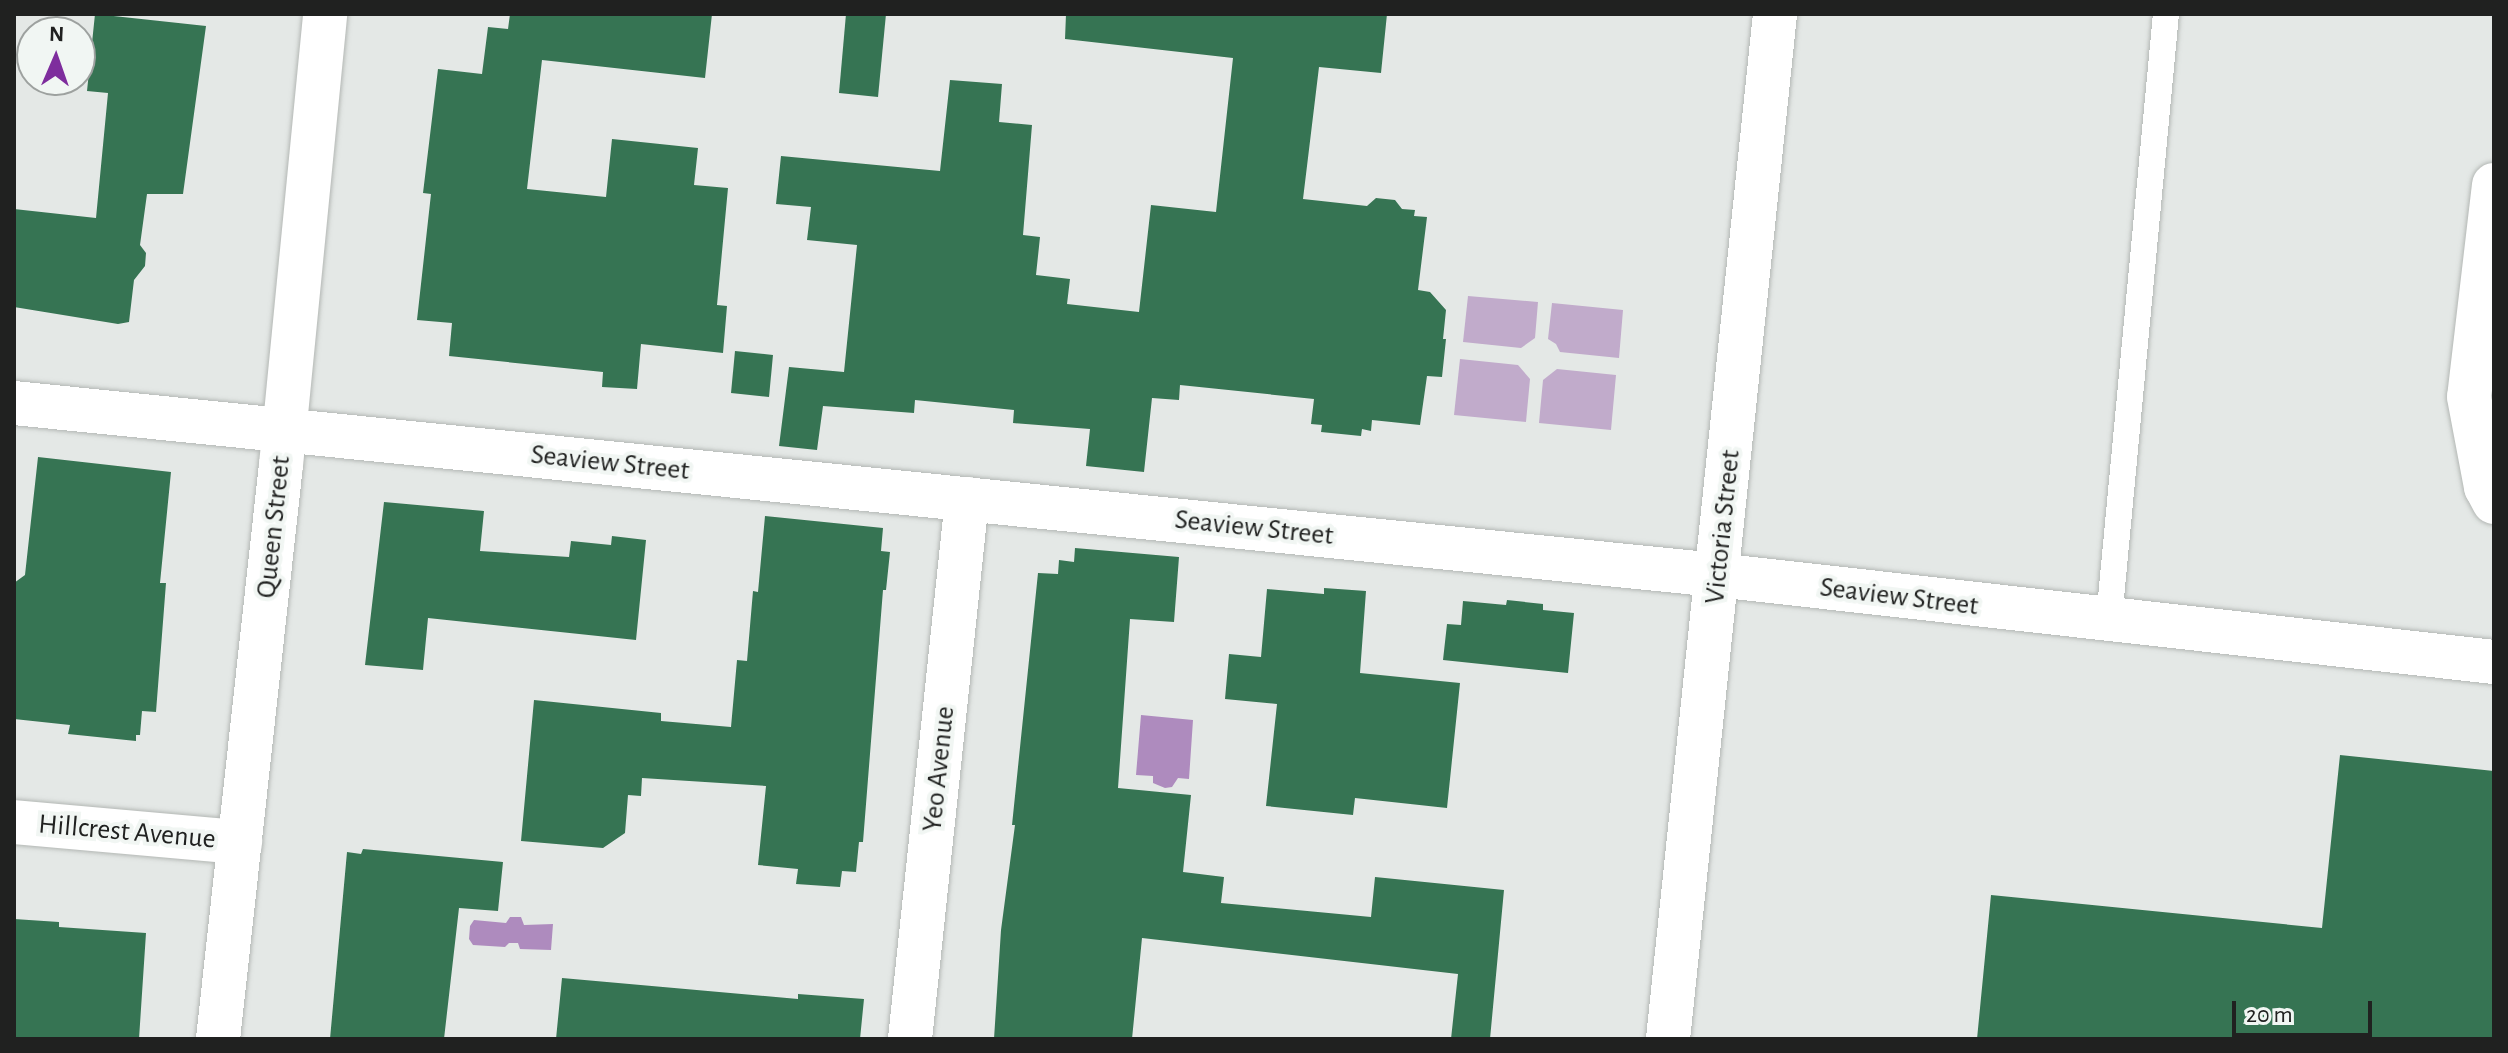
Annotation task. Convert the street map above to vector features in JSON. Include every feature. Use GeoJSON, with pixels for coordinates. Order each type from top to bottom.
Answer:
{"type":"FeatureCollection","features":[{"type":"Feature","properties":{"kind":"street","name":"Queen Street"},"geometry":{"type":"LineString","coordinates":[[218,1039],[284,430],[325,14]]}},
{"type":"Feature","properties":{"kind":"street","name":"Victoria Street"},"geometry":{"type":"LineString","coordinates":[[1668,1039],[1775,14]]}},
{"type":"Feature","properties":{"kind":"street"},"geometry":{"type":"LineString","coordinates":[[2494,185],[2469,397],[2486,487],[2494,502]]}},
{"type":"Feature","properties":{"kind":"street","name":"Seaview Street"},"geometry":{"type":"LineString","coordinates":[[14,403],[1717,575],[2494,662]]}},
{"type":"Feature","properties":{"kind":"street","name":"Yeo Avenue"},"geometry":{"type":"LineString","coordinates":[[910,1039],[967,499]]}},
{"type":"Feature","properties":{"kind":"street","name":"Hillcrest Avenue"},"geometry":{"type":"LineString","coordinates":[[14,822],[240,842]]}},
{"type":"Feature","properties":{"kind":"lane"},"geometry":{"type":"LineString","coordinates":[[2109,619],[2166,14]]}},
{"type":"Feature","properties":{"kind":"shaded area"},"geometry":{"type":"Polygon","coordinates":[[[1468,296],[1538,302],[1535,338],[1521,348],[1463,342],[1468,296]]]}},
{"type":"Feature","properties":{"kind":"shaded area"},"geometry":{"type":"Polygon","coordinates":[[[1552,303],[1623,310],[1619,358],[1560,352],[1556,344],[1548,339],[1552,303]]]}},
{"type":"Feature","properties":{"kind":"shaded area"},"geometry":{"type":"Polygon","coordinates":[[[1460,359],[1518,365],[1530,379],[1526,422],[1454,415],[1460,359]]]}},
{"type":"Feature","properties":{"kind":"shaded area"},"geometry":{"type":"Polygon","coordinates":[[[1557,369],[1616,375],[1611,430],[1539,423],[1543,380],[1557,369]]]}},
{"type":"Feature","properties":{"kind":"shaded area"},"geometry":{"type":"Polygon","coordinates":[[[1141,715],[1193,720],[1189,779],[1178,778],[1172,787],[1165,788],[1153,783],[1153,776],[1136,775],[1141,715]]]}},
{"type":"Feature","properties":{"kind":"shaded area"},"geometry":{"type":"Polygon","coordinates":[[[510,917],[521,917],[524,925],[553,924],[551,950],[520,949],[518,943],[509,943],[505,947],[473,945],[469,939],[474,920],[506,923],[510,917]]]}},
{"type":"Feature","properties":{"kind":"building"},"geometry":{"type":"Polygon","coordinates":[[[510,14],[712,14],[705,78],[542,60],[527,189],[606,197],[612,139],[698,148],[694,185],[728,188],[717,305],[727,306],[723,353],[641,344],[637,389],[602,387],[603,372],[449,356],[452,323],[417,320],[431,194],[423,193],[438,69],[482,74],[488,27],[508,29],[510,14]]]}},
{"type":"Feature","properties":{"kind":"building"},"geometry":{"type":"Polygon","coordinates":[[[846,14],[886,14],[878,97],[839,93],[846,14]]]}},
{"type":"Feature","properties":{"kind":"building"},"geometry":{"type":"Polygon","coordinates":[[[1066,14],[1387,14],[1381,73],[1319,67],[1303,199],[1367,206],[1376,198],[1395,200],[1402,209],[1415,210],[1414,216],[1427,217],[1418,290],[1430,292],[1446,310],[1443,339],[1446,339],[1442,377],[1427,376],[1420,425],[1372,420],[1371,431],[1362,429],[1361,436],[1321,432],[1322,425],[1311,424],[1314,399],[1180,385],[1179,400],[1152,398],[1144,472],[1086,466],[1090,429],[1013,423],[1014,410],[915,400],[914,413],[823,406],[817,450],[779,446],[789,367],[844,372],[857,245],[807,240],[811,207],[776,204],[781,156],[940,171],[950,80],[1002,84],[999,122],[1032,125],[1023,235],[1040,237],[1036,275],[1070,279],[1067,304],[1139,312],[1151,205],[1216,212],[1233,58],[1065,39],[1066,14]]]}},
{"type":"Feature","properties":{"kind":"building"},"geometry":{"type":"Polygon","coordinates":[[[95,16],[206,26],[183,194],[147,194],[140,245],[146,253],[145,266],[134,280],[129,322],[118,324],[14,307],[14,209],[96,218],[108,93],[96,92],[95,16]]]}},
{"type":"Feature","properties":{"kind":"building"},"geometry":{"type":"Polygon","coordinates":[[[735,351],[773,355],[769,397],[731,393],[735,351]]]}},
{"type":"Feature","properties":{"kind":"building"},"geometry":{"type":"Polygon","coordinates":[[[38,457],[171,472],[160,583],[166,583],[156,712],[142,711],[140,735],[136,735],[136,741],[68,734],[70,725],[14,719],[14,583],[25,575],[38,457]]]}},
{"type":"Feature","properties":{"kind":"building"},"geometry":{"type":"Polygon","coordinates":[[[384,502],[484,511],[480,551],[569,557],[571,541],[611,545],[612,536],[646,540],[636,640],[428,618],[423,670],[365,665],[384,502]]]}},
{"type":"Feature","properties":{"kind":"building"},"geometry":{"type":"Polygon","coordinates":[[[765,516],[883,528],[881,551],[890,552],[886,590],[883,590],[863,842],[859,842],[856,872],[842,871],[840,887],[796,884],[798,869],[758,865],[766,786],[642,778],[641,796],[628,795],[625,833],[603,848],[521,841],[534,700],[661,713],[661,721],[731,727],[737,660],[747,661],[753,591],[758,592],[765,516]]]}},
{"type":"Feature","properties":{"kind":"building"},"geometry":{"type":"Polygon","coordinates":[[[1075,548],[1179,557],[1174,622],[1130,619],[1118,788],[1191,795],[1183,872],[1224,877],[1221,903],[1371,917],[1375,877],[1504,890],[1490,1039],[1451,1039],[1458,974],[1142,938],[1132,1039],[994,1039],[1001,930],[1015,825],[1012,825],[1038,573],[1058,574],[1059,560],[1074,562],[1075,548]]]}},
{"type":"Feature","properties":{"kind":"building"},"geometry":{"type":"Polygon","coordinates":[[[1324,588],[1366,591],[1360,673],[1460,683],[1447,808],[1355,798],[1353,815],[1266,806],[1277,704],[1225,699],[1229,654],[1261,657],[1267,589],[1324,594],[1324,588]]]}},
{"type":"Feature","properties":{"kind":"building"},"geometry":{"type":"Polygon","coordinates":[[[1507,600],[1543,604],[1543,610],[1574,613],[1568,673],[1443,660],[1447,624],[1461,625],[1463,601],[1506,605],[1507,600]]]}},
{"type":"Feature","properties":{"kind":"building"},"geometry":{"type":"Polygon","coordinates":[[[2340,755],[2494,771],[2494,1039],[1977,1039],[1991,895],[2322,928],[2340,755]]]}},
{"type":"Feature","properties":{"kind":"building"},"geometry":{"type":"Polygon","coordinates":[[[363,849],[503,862],[498,911],[459,908],[444,1039],[330,1039],[347,852],[361,854],[363,849]]]}},
{"type":"Feature","properties":{"kind":"building"},"geometry":{"type":"Polygon","coordinates":[[[14,919],[59,922],[59,927],[146,933],[139,1039],[14,1039],[14,919]]]}},
{"type":"Feature","properties":{"kind":"building"},"geometry":{"type":"Polygon","coordinates":[[[562,978],[798,999],[798,994],[864,999],[860,1039],[556,1039],[562,978]]]}}]}
